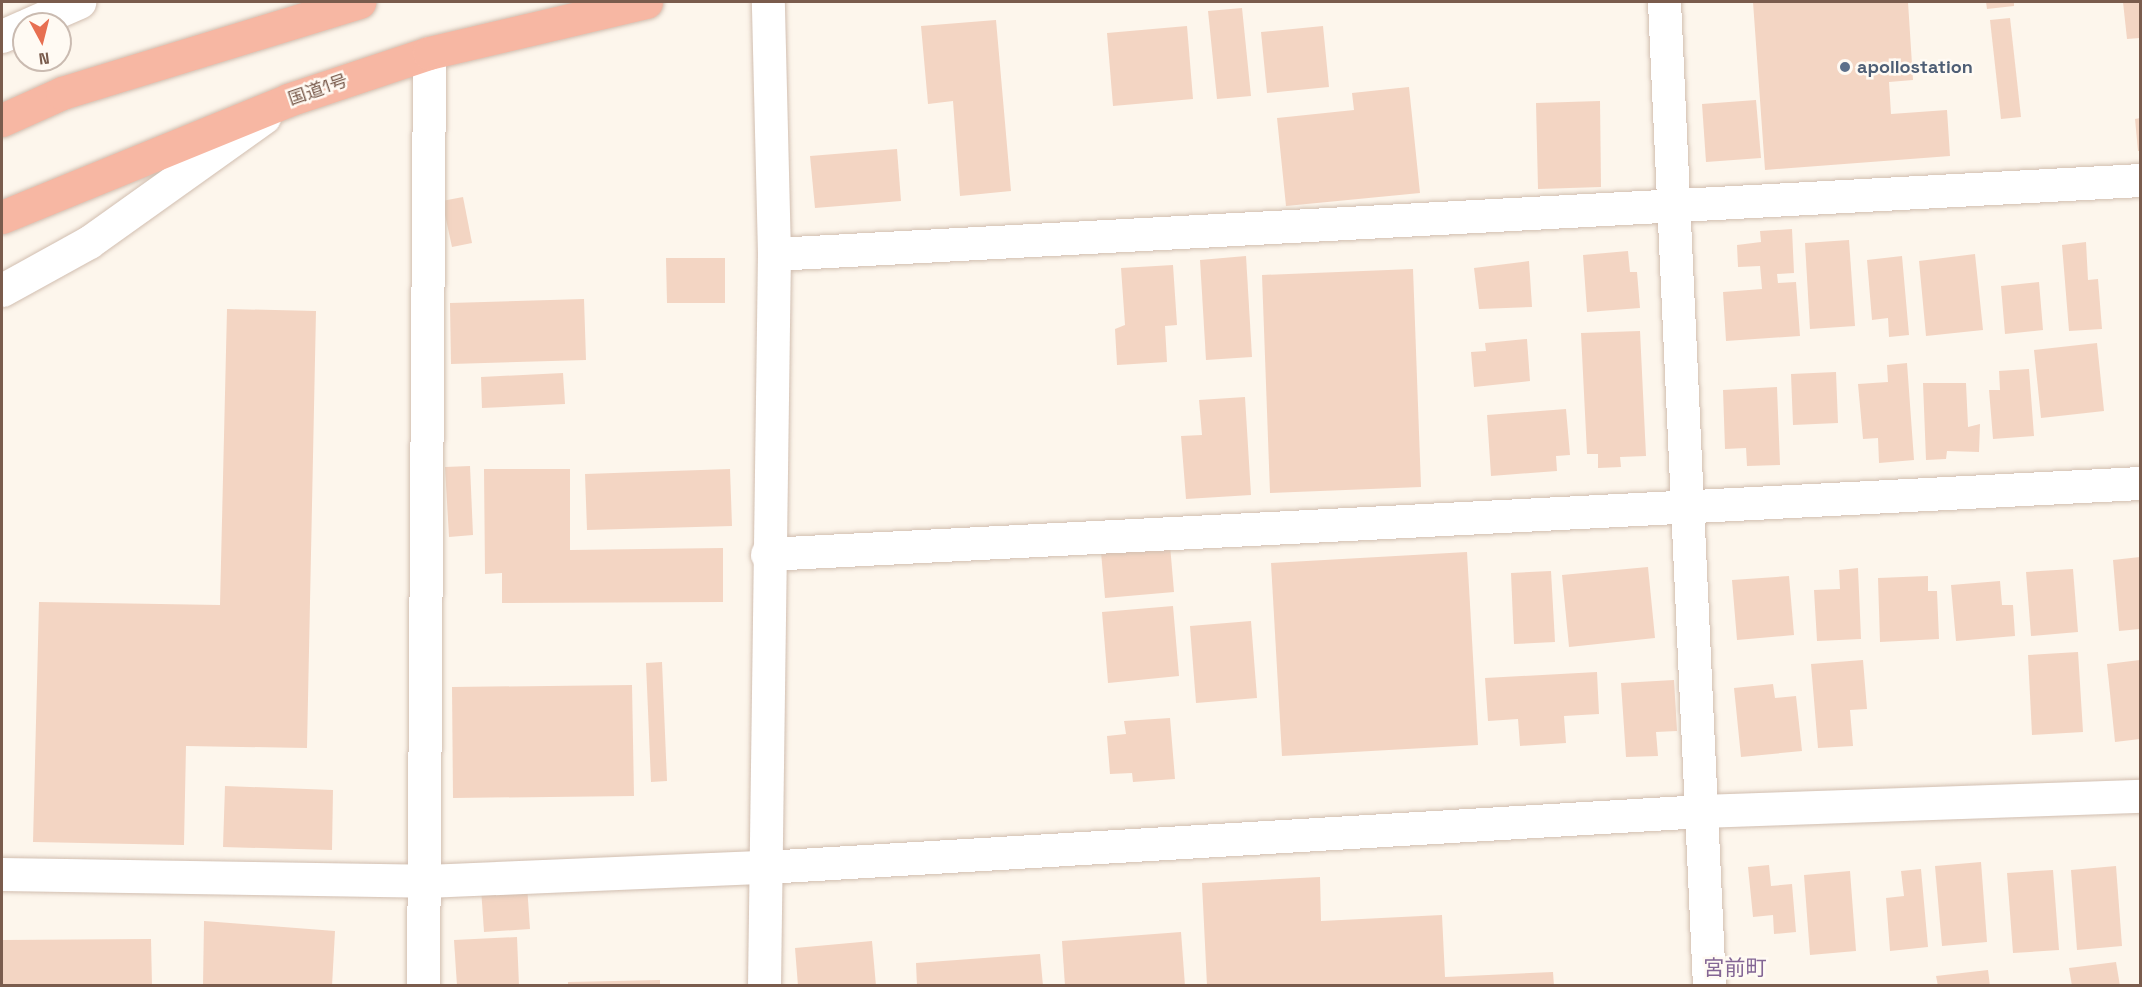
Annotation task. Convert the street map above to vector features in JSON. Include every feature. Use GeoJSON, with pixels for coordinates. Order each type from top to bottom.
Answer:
{"type":"FeatureCollection","features":[{"type":"Feature","properties":{"kind":"highway","name":"国道1号"},"geometry":{"type":"LineString","coordinates":[[2,217],[288,100],[429,52],[646,2]]}},
{"type":"Feature","properties":{"kind":"highway"},"geometry":{"type":"LineString","coordinates":[[2,120],[62,93],[346,4]]}},
{"type":"Feature","properties":{"kind":"street"},"geometry":{"type":"LineString","coordinates":[[56,12],[79,2]]}},
{"type":"Feature","properties":{"kind":"street"},"geometry":{"type":"LineString","coordinates":[[764,986],[767,554],[774,254],[768,2]]}},
{"type":"Feature","properties":{"kind":"street"},"geometry":{"type":"LineString","coordinates":[[1664,2],[1703,811],[1709,986]]}},
{"type":"Feature","properties":{"kind":"street"},"geometry":{"type":"LineString","coordinates":[[423,986],[426,881],[429,52]]}},
{"type":"Feature","properties":{"kind":"street"},"geometry":{"type":"LineString","coordinates":[[2,290],[89,242],[288,100]]}},
{"type":"Feature","properties":{"kind":"street"},"geometry":{"type":"LineString","coordinates":[[774,254],[1672,202],[2140,180]]}},
{"type":"Feature","properties":{"kind":"street"},"geometry":{"type":"LineString","coordinates":[[767,554],[1688,502],[2140,483]]}},
{"type":"Feature","properties":{"kind":"street"},"geometry":{"type":"LineString","coordinates":[[2,874],[426,881],[765,867],[1703,811],[2140,796]]}},
{"type":"Feature","properties":{"kind":"building"},"geometry":{"type":"Polygon","coordinates":[[[1753,2],[1908,2],[1913,80],[1889,82],[1891,114],[1947,110],[1950,156],[1765,170],[1753,2]]]}},
{"type":"Feature","properties":{"kind":"building"},"geometry":{"type":"Polygon","coordinates":[[[1986,2],[2014,2],[2014,6],[1987,9],[1986,2]]]}},
{"type":"Feature","properties":{"kind":"building"},"geometry":{"type":"Polygon","coordinates":[[[2123,2],[2140,2],[2140,38],[2127,39],[2123,2]]]}},
{"type":"Feature","properties":{"kind":"building"},"geometry":{"type":"Polygon","coordinates":[[[1242,8],[1251,96],[1217,99],[1208,11],[1242,8]]]}},
{"type":"Feature","properties":{"kind":"building"},"geometry":{"type":"Polygon","coordinates":[[[2010,18],[2021,117],[2001,119],[1990,20],[2010,18]]]}},
{"type":"Feature","properties":{"kind":"building"},"geometry":{"type":"Polygon","coordinates":[[[996,20],[1011,191],[960,196],[953,101],[928,104],[921,26],[996,20]]]}},
{"type":"Feature","properties":{"kind":"building"},"geometry":{"type":"Polygon","coordinates":[[[1187,26],[1193,99],[1113,106],[1107,33],[1187,26]]]}},
{"type":"Feature","properties":{"kind":"building"},"geometry":{"type":"Polygon","coordinates":[[[1323,26],[1329,87],[1267,93],[1261,32],[1323,26]]]}},
{"type":"Feature","properties":{"kind":"building"},"geometry":{"type":"Polygon","coordinates":[[[1409,87],[1420,193],[1286,206],[1277,118],[1354,110],[1352,93],[1409,87]]]}},
{"type":"Feature","properties":{"kind":"building"},"geometry":{"type":"Polygon","coordinates":[[[1756,100],[1761,158],[1706,162],[1702,104],[1756,100]]]}},
{"type":"Feature","properties":{"kind":"building"},"geometry":{"type":"Polygon","coordinates":[[[1600,101],[1601,187],[1538,189],[1536,103],[1600,101]]]}},
{"type":"Feature","properties":{"kind":"building"},"geometry":{"type":"Polygon","coordinates":[[[2140,118],[2140,151],[2138,151],[2135,119],[2140,118]]]}},
{"type":"Feature","properties":{"kind":"building"},"geometry":{"type":"Polygon","coordinates":[[[897,149],[901,201],[815,208],[810,156],[897,149]]]}},
{"type":"Feature","properties":{"kind":"building"},"geometry":{"type":"Polygon","coordinates":[[[463,197],[472,243],[452,247],[442,201],[463,197]]]}},
{"type":"Feature","properties":{"kind":"building"},"geometry":{"type":"Polygon","coordinates":[[[1792,229],[1794,273],[1777,274],[1778,283],[1796,282],[1800,336],[1726,341],[1723,292],[1762,289],[1760,266],[1738,267],[1737,245],[1761,242],[1760,231],[1792,229]]]}},
{"type":"Feature","properties":{"kind":"building"},"geometry":{"type":"Polygon","coordinates":[[[1849,240],[1855,326],[1810,329],[1805,243],[1849,240]]]}},
{"type":"Feature","properties":{"kind":"building"},"geometry":{"type":"Polygon","coordinates":[[[2086,242],[2088,280],[2098,279],[2102,329],[2069,331],[2062,245],[2086,242]]]}},
{"type":"Feature","properties":{"kind":"building"},"geometry":{"type":"Polygon","coordinates":[[[1628,251],[1630,272],[1637,272],[1640,308],[1587,312],[1583,255],[1628,251]]]}},
{"type":"Feature","properties":{"kind":"building"},"geometry":{"type":"Polygon","coordinates":[[[1975,254],[1983,330],[1926,336],[1919,261],[1975,254]]]}},
{"type":"Feature","properties":{"kind":"building"},"geometry":{"type":"Polygon","coordinates":[[[1246,256],[1252,357],[1206,360],[1200,260],[1246,256]]]}},
{"type":"Feature","properties":{"kind":"building"},"geometry":{"type":"Polygon","coordinates":[[[1902,256],[1909,335],[1889,337],[1888,318],[1872,320],[1867,260],[1902,256]]]}},
{"type":"Feature","properties":{"kind":"building"},"geometry":{"type":"Polygon","coordinates":[[[666,258],[725,258],[725,303],[667,303],[666,258]]]}},
{"type":"Feature","properties":{"kind":"building"},"geometry":{"type":"Polygon","coordinates":[[[1529,261],[1532,307],[1479,309],[1474,268],[1529,261]]]}},
{"type":"Feature","properties":{"kind":"building"},"geometry":{"type":"Polygon","coordinates":[[[1173,265],[1177,325],[1165,326],[1167,362],[1117,365],[1115,329],[1125,325],[1121,268],[1173,265]]]}},
{"type":"Feature","properties":{"kind":"building"},"geometry":{"type":"Polygon","coordinates":[[[1413,269],[1421,487],[1270,493],[1262,275],[1413,269]]]}},
{"type":"Feature","properties":{"kind":"building"},"geometry":{"type":"Polygon","coordinates":[[[2039,282],[2043,330],[2005,334],[2001,286],[2039,282]]]}},
{"type":"Feature","properties":{"kind":"building"},"geometry":{"type":"Polygon","coordinates":[[[584,299],[586,360],[451,364],[450,303],[584,299]]]}},
{"type":"Feature","properties":{"kind":"building"},"geometry":{"type":"Polygon","coordinates":[[[227,309],[316,311],[307,748],[186,746],[184,845],[33,842],[39,602],[220,605],[227,309]]]}},
{"type":"Feature","properties":{"kind":"building"},"geometry":{"type":"Polygon","coordinates":[[[1640,331],[1646,456],[1620,457],[1621,467],[1598,468],[1598,454],[1587,454],[1581,333],[1640,331]]]}},
{"type":"Feature","properties":{"kind":"building"},"geometry":{"type":"Polygon","coordinates":[[[1527,339],[1530,381],[1474,387],[1471,352],[1486,351],[1485,343],[1527,339]]]}},
{"type":"Feature","properties":{"kind":"building"},"geometry":{"type":"Polygon","coordinates":[[[2097,343],[2104,411],[2041,418],[2034,350],[2097,343]]]}},
{"type":"Feature","properties":{"kind":"building"},"geometry":{"type":"Polygon","coordinates":[[[1907,363],[1914,460],[1879,463],[1878,438],[1863,439],[1858,384],[1888,382],[1887,365],[1907,363]]]}},
{"type":"Feature","properties":{"kind":"building"},"geometry":{"type":"Polygon","coordinates":[[[2029,369],[2034,436],[1993,439],[1989,390],[2000,390],[1999,371],[2029,369]]]}},
{"type":"Feature","properties":{"kind":"building"},"geometry":{"type":"Polygon","coordinates":[[[1836,372],[1838,423],[1793,425],[1791,374],[1836,372]]]}},
{"type":"Feature","properties":{"kind":"building"},"geometry":{"type":"Polygon","coordinates":[[[563,373],[565,404],[482,408],[481,377],[563,373]]]}},
{"type":"Feature","properties":{"kind":"building"},"geometry":{"type":"Polygon","coordinates":[[[1923,383],[1966,383],[1968,427],[1980,424],[1979,452],[1947,451],[1946,459],[1926,460],[1923,383]]]}},
{"type":"Feature","properties":{"kind":"building"},"geometry":{"type":"Polygon","coordinates":[[[1777,387],[1780,465],[1747,466],[1746,448],[1725,449],[1723,390],[1777,387]]]}},
{"type":"Feature","properties":{"kind":"building"},"geometry":{"type":"Polygon","coordinates":[[[1245,397],[1251,495],[1186,499],[1181,436],[1202,435],[1199,400],[1245,397]]]}},
{"type":"Feature","properties":{"kind":"building"},"geometry":{"type":"Polygon","coordinates":[[[1566,409],[1570,455],[1556,456],[1557,471],[1491,476],[1487,415],[1566,409]]]}},
{"type":"Feature","properties":{"kind":"building"},"geometry":{"type":"Polygon","coordinates":[[[470,466],[473,535],[449,537],[445,467],[470,466]]]}},
{"type":"Feature","properties":{"kind":"building"},"geometry":{"type":"Polygon","coordinates":[[[484,469],[570,469],[570,550],[723,548],[723,602],[502,603],[502,573],[485,574],[484,469]]]}},
{"type":"Feature","properties":{"kind":"building"},"geometry":{"type":"Polygon","coordinates":[[[730,469],[732,526],[587,530],[585,474],[730,469]]]}},
{"type":"Feature","properties":{"kind":"building"},"geometry":{"type":"Polygon","coordinates":[[[1170,545],[1174,592],[1105,598],[1101,552],[1170,545]]]}},
{"type":"Feature","properties":{"kind":"building"},"geometry":{"type":"Polygon","coordinates":[[[1467,552],[1478,745],[1282,756],[1271,563],[1467,552]]]}},
{"type":"Feature","properties":{"kind":"building"},"geometry":{"type":"Polygon","coordinates":[[[2140,557],[2140,629],[2119,631],[2113,560],[2140,557]]]}},
{"type":"Feature","properties":{"kind":"building"},"geometry":{"type":"Polygon","coordinates":[[[1648,567],[1655,638],[1569,647],[1562,575],[1648,567]]]}},
{"type":"Feature","properties":{"kind":"building"},"geometry":{"type":"Polygon","coordinates":[[[1858,568],[1861,639],[1817,641],[1814,590],[1840,589],[1839,570],[1858,568]]]}},
{"type":"Feature","properties":{"kind":"building"},"geometry":{"type":"Polygon","coordinates":[[[2073,569],[2078,632],[2031,636],[2026,572],[2073,569]]]}},
{"type":"Feature","properties":{"kind":"building"},"geometry":{"type":"Polygon","coordinates":[[[1551,571],[1555,642],[1514,644],[1511,573],[1551,571]]]}},
{"type":"Feature","properties":{"kind":"building"},"geometry":{"type":"Polygon","coordinates":[[[1789,576],[1794,635],[1737,640],[1732,580],[1789,576]]]}},
{"type":"Feature","properties":{"kind":"building"},"geometry":{"type":"Polygon","coordinates":[[[1928,576],[1928,591],[1937,591],[1939,639],[1880,642],[1878,578],[1928,576]]]}},
{"type":"Feature","properties":{"kind":"building"},"geometry":{"type":"Polygon","coordinates":[[[2000,581],[2002,605],[2013,605],[2015,636],[1956,641],[1951,585],[2000,581]]]}},
{"type":"Feature","properties":{"kind":"building"},"geometry":{"type":"Polygon","coordinates":[[[1173,606],[1179,676],[1108,683],[1102,612],[1173,606]]]}},
{"type":"Feature","properties":{"kind":"building"},"geometry":{"type":"Polygon","coordinates":[[[1251,621],[1257,698],[1196,703],[1190,626],[1251,621]]]}},
{"type":"Feature","properties":{"kind":"building"},"geometry":{"type":"Polygon","coordinates":[[[2078,652],[2083,732],[2032,735],[2028,655],[2078,652]]]}},
{"type":"Feature","properties":{"kind":"building"},"geometry":{"type":"Polygon","coordinates":[[[1863,660],[1867,709],[1850,710],[1853,746],[1818,748],[1811,664],[1863,660]]]}},
{"type":"Feature","properties":{"kind":"building"},"geometry":{"type":"Polygon","coordinates":[[[2140,660],[2140,739],[2115,742],[2107,664],[2140,660]]]}},
{"type":"Feature","properties":{"kind":"building"},"geometry":{"type":"Polygon","coordinates":[[[662,662],[667,781],[651,782],[646,663],[662,662]]]}},
{"type":"Feature","properties":{"kind":"building"},"geometry":{"type":"Polygon","coordinates":[[[1597,672],[1599,714],[1564,716],[1566,743],[1520,746],[1518,719],[1488,721],[1485,678],[1597,672]]]}},
{"type":"Feature","properties":{"kind":"building"},"geometry":{"type":"Polygon","coordinates":[[[1674,680],[1677,731],[1656,732],[1658,756],[1626,757],[1621,683],[1674,680]]]}},
{"type":"Feature","properties":{"kind":"building"},"geometry":{"type":"Polygon","coordinates":[[[1773,684],[1775,698],[1796,696],[1802,751],[1741,757],[1734,688],[1773,684]]]}},
{"type":"Feature","properties":{"kind":"building"},"geometry":{"type":"Polygon","coordinates":[[[632,685],[634,796],[453,798],[452,687],[632,685]]]}},
{"type":"Feature","properties":{"kind":"building"},"geometry":{"type":"Polygon","coordinates":[[[1170,718],[1175,779],[1133,782],[1132,773],[1110,774],[1107,736],[1126,734],[1124,721],[1170,718]]]}},
{"type":"Feature","properties":{"kind":"building"},"geometry":{"type":"Polygon","coordinates":[[[225,786],[333,790],[332,850],[223,847],[225,786]]]}},
{"type":"Feature","properties":{"kind":"building"},"geometry":{"type":"Polygon","coordinates":[[[1981,862],[1987,942],[1942,946],[1935,866],[1981,862]]]}},
{"type":"Feature","properties":{"kind":"building"},"geometry":{"type":"Polygon","coordinates":[[[1769,865],[1771,886],[1792,884],[1796,932],[1774,934],[1773,915],[1753,917],[1748,867],[1769,865]]]}},
{"type":"Feature","properties":{"kind":"building"},"geometry":{"type":"Polygon","coordinates":[[[2116,866],[2122,946],[2077,950],[2071,870],[2116,866]]]}},
{"type":"Feature","properties":{"kind":"building"},"geometry":{"type":"Polygon","coordinates":[[[1921,869],[1928,947],[1890,951],[1886,898],[1904,896],[1901,871],[1921,869]]]}},
{"type":"Feature","properties":{"kind":"building"},"geometry":{"type":"Polygon","coordinates":[[[2053,870],[2059,950],[2013,953],[2007,873],[2053,870]]]}},
{"type":"Feature","properties":{"kind":"building"},"geometry":{"type":"Polygon","coordinates":[[[1850,871],[1856,951],[1810,955],[1804,875],[1850,871]]]}},
{"type":"Feature","properties":{"kind":"building"},"geometry":{"type":"Polygon","coordinates":[[[1320,877],[1321,921],[1442,915],[1445,977],[1553,972],[1554,986],[1207,986],[1202,883],[1320,877]]]}},
{"type":"Feature","properties":{"kind":"building"},"geometry":{"type":"Polygon","coordinates":[[[527,885],[530,929],[484,932],[481,888],[527,885]]]}},
{"type":"Feature","properties":{"kind":"building"},"geometry":{"type":"Polygon","coordinates":[[[204,921],[335,931],[332,986],[203,986],[204,921]]]}},
{"type":"Feature","properties":{"kind":"building"},"geometry":{"type":"Polygon","coordinates":[[[1181,932],[1185,986],[1065,986],[1062,941],[1181,932]]]}},
{"type":"Feature","properties":{"kind":"building"},"geometry":{"type":"Polygon","coordinates":[[[517,937],[519,986],[457,986],[454,940],[517,937]]]}},
{"type":"Feature","properties":{"kind":"building"},"geometry":{"type":"Polygon","coordinates":[[[151,939],[152,986],[2,986],[2,940],[151,939]]]}},
{"type":"Feature","properties":{"kind":"building"},"geometry":{"type":"Polygon","coordinates":[[[872,941],[876,986],[798,986],[795,948],[872,941]]]}},
{"type":"Feature","properties":{"kind":"building"},"geometry":{"type":"Polygon","coordinates":[[[1040,954],[1043,986],[917,986],[916,963],[1040,954]]]}},
{"type":"Feature","properties":{"kind":"building"},"geometry":{"type":"Polygon","coordinates":[[[2116,962],[2120,986],[2072,986],[2069,968],[2116,962]]]}},
{"type":"Feature","properties":{"kind":"building"},"geometry":{"type":"Polygon","coordinates":[[[1988,970],[1990,986],[1938,986],[1936,976],[1988,970]]]}},
{"type":"Feature","properties":{"kind":"building"},"geometry":{"type":"Polygon","coordinates":[[[660,980],[660,986],[568,986],[568,982],[660,980]]]}},
{"type":"Feature","properties":{"kind":"place","name":"apollostation"},"geometry":{"type":"Point","coordinates":[1845,67]}},
{"type":"Feature","properties":{"kind":"district","name":"宮前町"},"geometry":{"type":"Point","coordinates":[1735,968]}}]}
